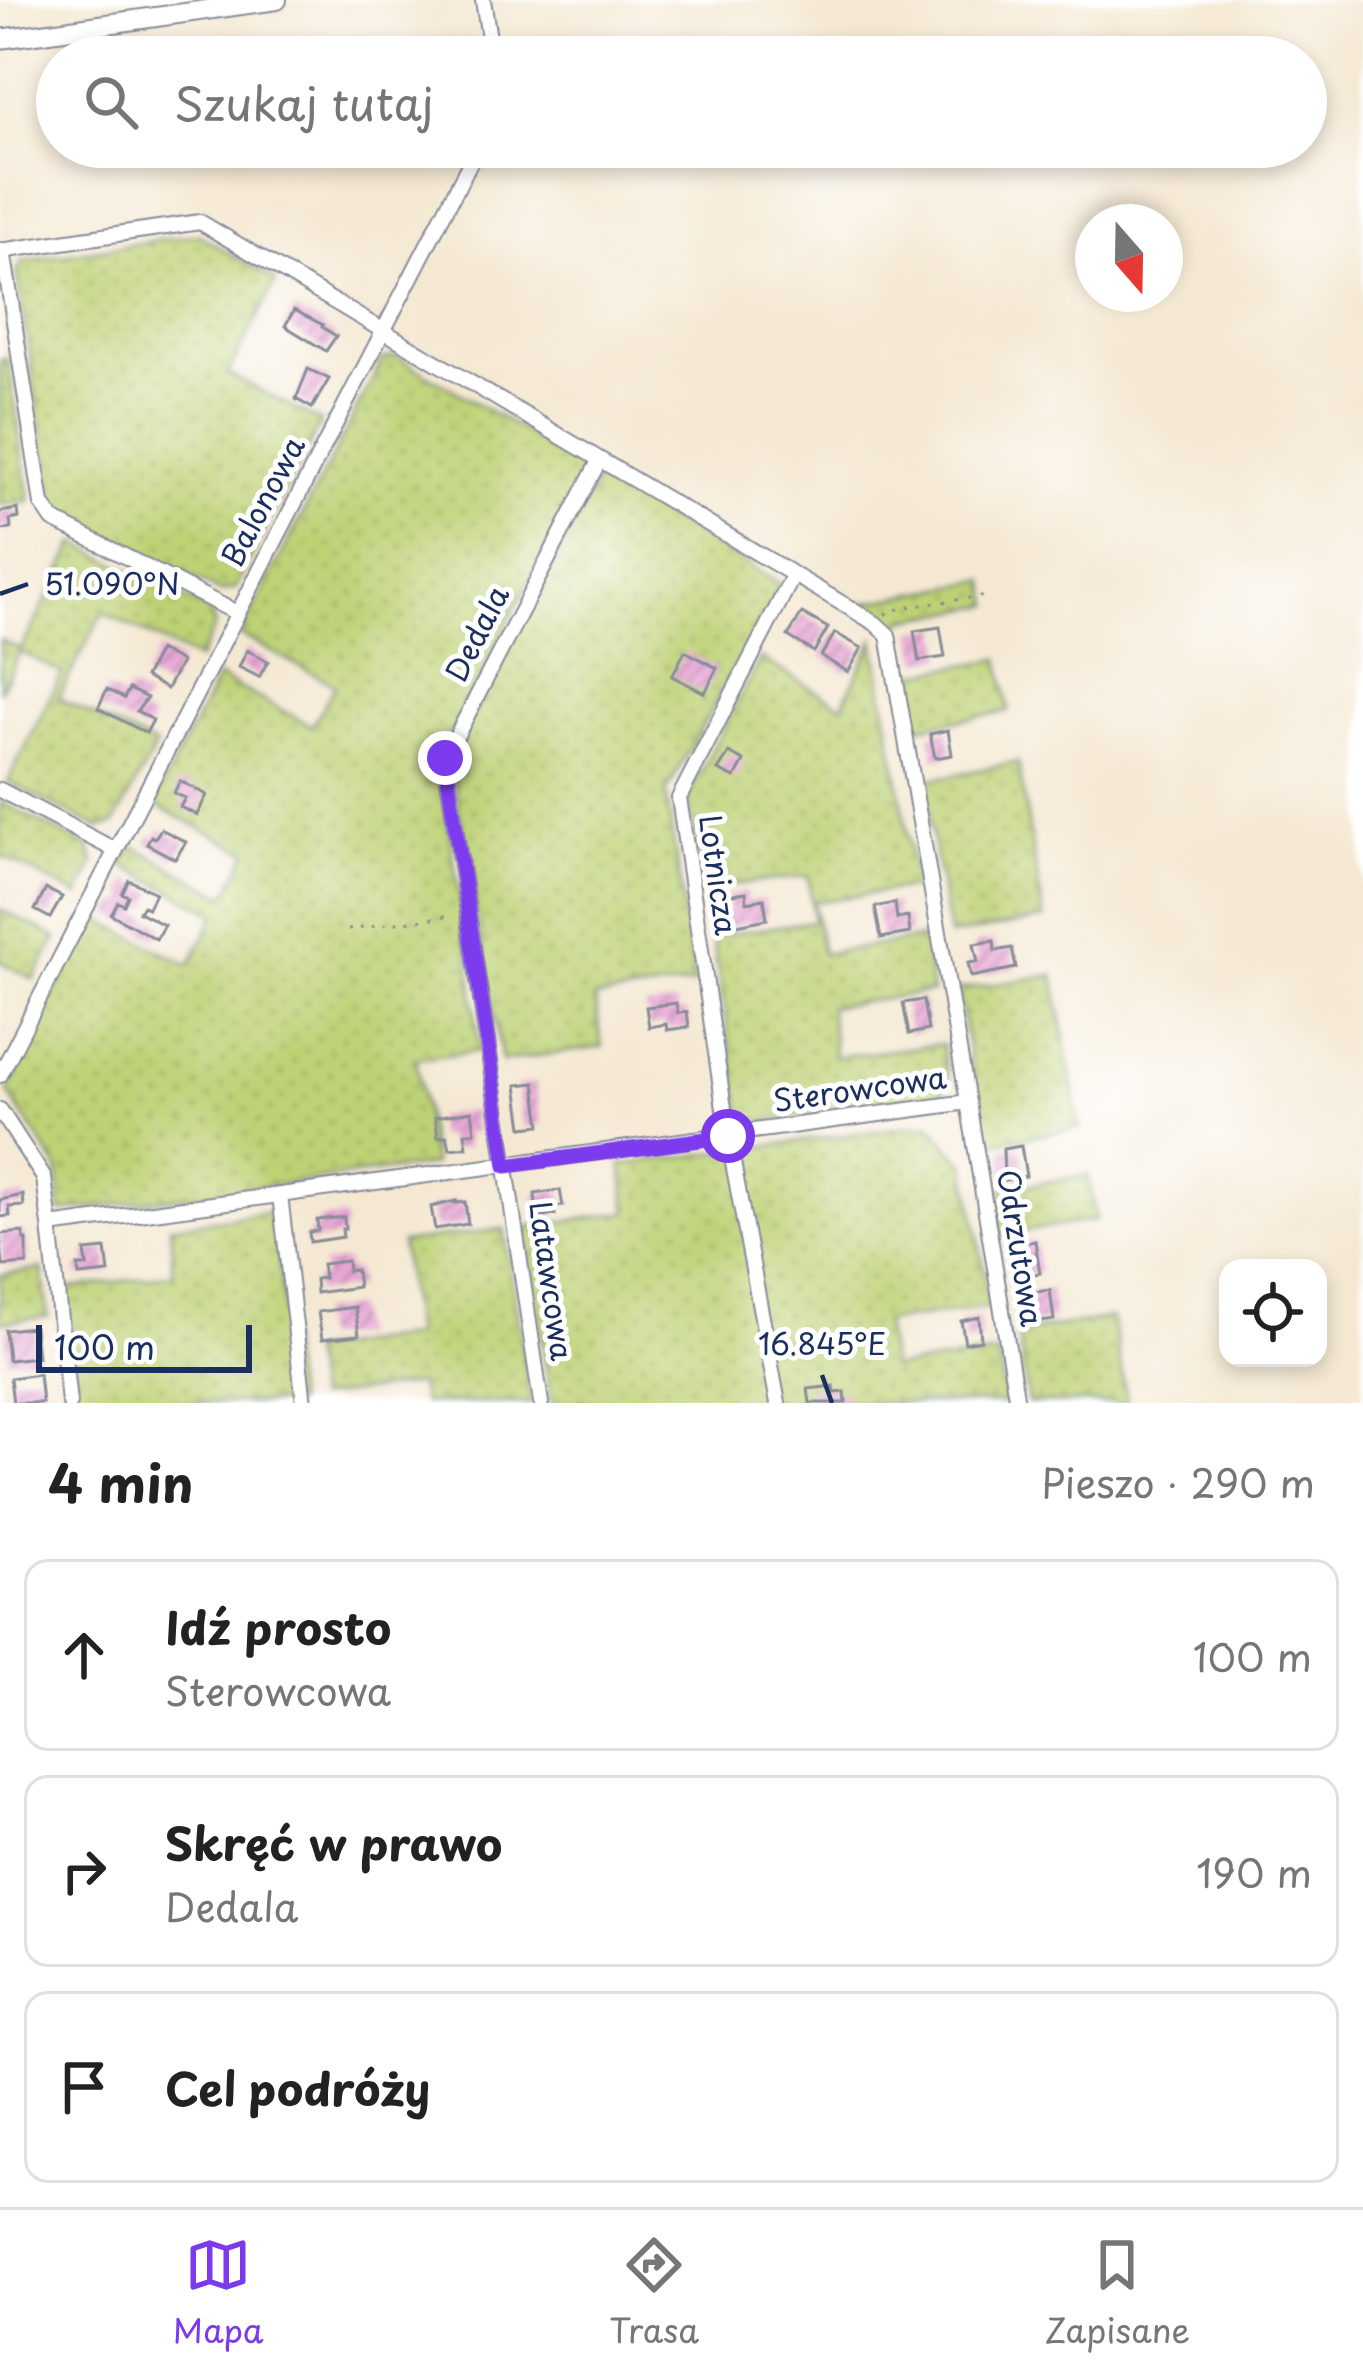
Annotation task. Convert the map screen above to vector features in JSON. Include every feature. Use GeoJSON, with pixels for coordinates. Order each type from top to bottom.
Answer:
{"type":"FeatureCollection","features":[{"type":"Feature","properties":{"kind":"street"},"geometry":{"type":"LineString","coordinates":[[0,39],[277,0]]}},
{"type":"Feature","properties":{"kind":"street"},"geometry":{"type":"LineString","coordinates":[[484,0],[489,36]]}},
{"type":"Feature","properties":{"kind":"street","name":"Balonowa"},"geometry":{"type":"LineString","coordinates":[[0,1075],[467,168]]}},
{"type":"Feature","properties":{"kind":"street"},"geometry":{"type":"LineString","coordinates":[[237,613],[52,520],[42,505],[1,251],[200,222],[874,623]]}},
{"type":"Feature","properties":{"kind":"street","name":"Dedala"},"geometry":{"type":"LineString","coordinates":[[506,1166],[445,758],[598,460]]}},
{"type":"Feature","properties":{"kind":"street","name":"Lotnicza"},"geometry":{"type":"LineString","coordinates":[[778,1403],[728,1136],[679,797],[793,576]]}},
{"type":"Feature","properties":{"kind":"street","name":"Sterowcowa"},"geometry":{"type":"LineString","coordinates":[[50,1226],[968,1102],[888,635],[874,623]]}},
{"type":"Feature","properties":{"kind":"street"},"geometry":{"type":"LineString","coordinates":[[0,790],[115,850]]}},
{"type":"Feature","properties":{"kind":"street","name":"Odrzutowa"},"geometry":{"type":"LineString","coordinates":[[968,1102],[1017,1403]]}},
{"type":"Feature","properties":{"kind":"street"},"geometry":{"type":"LineString","coordinates":[[0,1110],[44,1178],[69,1403]]}},
{"type":"Feature","properties":{"kind":"street","name":"Latawcowa"},"geometry":{"type":"LineString","coordinates":[[506,1166],[541,1403]]}},
{"type":"Feature","properties":{"kind":"street"},"geometry":{"type":"LineString","coordinates":[[280,1195],[304,1403]]}},
{"type":"Feature","properties":{"kind":"path"},"geometry":{"type":"LineString","coordinates":[[874,623],[889,611],[982,596]]}},
{"type":"Feature","properties":{"kind":"path"},"geometry":{"type":"LineString","coordinates":[[348,930],[468,913]]}},
{"type":"Feature","properties":{"kind":"green space"},"geometry":{"type":"Polygon","coordinates":[[[198,234],[276,281],[228,374],[321,422],[236,588],[221,592],[53,507],[17,272],[24,261],[198,234]]]}},
{"type":"Feature","properties":{"kind":"green space"},"geometry":{"type":"Polygon","coordinates":[[[396,356],[587,469],[438,758],[480,1051],[416,1059],[433,1165],[60,1212],[58,1169],[8,1092],[94,917],[190,965],[216,914],[122,865],[133,846],[226,896],[248,852],[153,804],[218,677],[312,726],[335,685],[240,635],[383,359],[396,356]]]}},
{"type":"Feature","properties":{"kind":"green space"},"geometry":{"type":"Polygon","coordinates":[[[8,359],[30,501],[0,505],[0,360],[8,359]]]}},
{"type":"Feature","properties":{"kind":"green space"},"geometry":{"type":"Polygon","coordinates":[[[599,476],[781,585],[666,792],[695,984],[595,998],[602,1047],[502,1061],[451,765],[453,752],[599,476]]]}},
{"type":"Feature","properties":{"kind":"green space"},"geometry":{"type":"Polygon","coordinates":[[[76,543],[210,611],[215,626],[198,660],[103,612],[58,698],[156,746],[114,824],[98,828],[8,782],[62,673],[20,652],[0,692],[0,640],[21,650],[76,543]]]}},
{"type":"Feature","properties":{"kind":"green space"},"geometry":{"type":"Polygon","coordinates":[[[986,580],[991,605],[906,619],[896,628],[857,604],[986,580]]]}},
{"type":"Feature","properties":{"kind":"green space"},"geometry":{"type":"Polygon","coordinates":[[[874,640],[917,887],[813,902],[822,954],[923,938],[932,992],[829,1007],[835,1057],[942,1044],[948,1082],[940,1095],[743,1124],[712,936],[814,921],[808,876],[704,888],[688,796],[760,658],[842,706],[874,640]]]}},
{"type":"Feature","properties":{"kind":"green space"},"geometry":{"type":"Polygon","coordinates":[[[1000,659],[1009,711],[913,728],[904,675],[1000,659]]]}},
{"type":"Feature","properties":{"kind":"green space"},"geometry":{"type":"Polygon","coordinates":[[[1018,762],[1044,919],[949,936],[923,781],[1018,762]]]}},
{"type":"Feature","properties":{"kind":"green space"},"geometry":{"type":"Polygon","coordinates":[[[0,802],[89,847],[94,862],[79,896],[0,855],[0,802]]]}},
{"type":"Feature","properties":{"kind":"green space"},"geometry":{"type":"Polygon","coordinates":[[[0,909],[57,938],[34,979],[0,962],[0,909]]]}},
{"type":"Feature","properties":{"kind":"green space"},"geometry":{"type":"Polygon","coordinates":[[[1054,975],[1080,1128],[984,1144],[958,990],[1054,975]]]}},
{"type":"Feature","properties":{"kind":"green space"},"geometry":{"type":"Polygon","coordinates":[[[929,1124],[966,1165],[990,1307],[884,1322],[891,1368],[998,1354],[1006,1403],[551,1403],[525,1227],[628,1212],[622,1165],[929,1124]]]}},
{"type":"Feature","properties":{"kind":"green space"},"geometry":{"type":"Polygon","coordinates":[[[1088,1175],[1096,1220],[1000,1235],[992,1191],[1088,1175]]]}},
{"type":"Feature","properties":{"kind":"green space"},"geometry":{"type":"Polygon","coordinates":[[[273,1212],[295,1403],[77,1403],[65,1289],[173,1274],[170,1226],[273,1212]]]}},
{"type":"Feature","properties":{"kind":"green space"},"geometry":{"type":"Polygon","coordinates":[[[504,1229],[531,1403],[423,1403],[419,1384],[316,1398],[310,1351],[414,1336],[401,1243],[504,1229]]]}},
{"type":"Feature","properties":{"kind":"green space"},"geometry":{"type":"Polygon","coordinates":[[[42,1269],[48,1317],[0,1322],[0,1275],[42,1269]]]}},
{"type":"Feature","properties":{"kind":"green space"},"geometry":{"type":"Polygon","coordinates":[[[1112,1318],[1127,1403],[1028,1403],[1018,1333],[1112,1318]]]}},
{"type":"Feature","properties":{"kind":"building"},"geometry":{"type":"Polygon","coordinates":[[[294,310],[336,336],[326,351],[285,326],[294,310]]]}},
{"type":"Feature","properties":{"kind":"building"},"geometry":{"type":"Polygon","coordinates":[[[308,369],[329,379],[312,408],[296,399],[308,369]]]}},
{"type":"Feature","properties":{"kind":"building"},"geometry":{"type":"Polygon","coordinates":[[[18,509],[19,518],[10,520],[11,529],[0,530],[0,512],[18,509]]]}},
{"type":"Feature","properties":{"kind":"building"},"geometry":{"type":"Polygon","coordinates":[[[802,613],[828,628],[814,652],[788,636],[802,613]]]}},
{"type":"Feature","properties":{"kind":"building"},"geometry":{"type":"Polygon","coordinates":[[[940,627],[945,657],[919,661],[914,631],[940,627]]]}},
{"type":"Feature","properties":{"kind":"building"},"geometry":{"type":"Polygon","coordinates":[[[835,633],[862,648],[848,672],[821,656],[835,633]]]}},
{"type":"Feature","properties":{"kind":"building"},"geometry":{"type":"Polygon","coordinates":[[[159,650],[181,662],[167,689],[145,677],[159,650]]]}},
{"type":"Feature","properties":{"kind":"building"},"geometry":{"type":"Polygon","coordinates":[[[247,650],[268,661],[259,677],[239,667],[247,650]]]}},
{"type":"Feature","properties":{"kind":"building"},"geometry":{"type":"Polygon","coordinates":[[[685,651],[717,668],[705,693],[672,676],[685,651]]]}},
{"type":"Feature","properties":{"kind":"building"},"geometry":{"type":"Polygon","coordinates":[[[107,689],[124,698],[129,689],[147,698],[137,711],[153,720],[146,733],[98,708],[107,689]]]}},
{"type":"Feature","properties":{"kind":"building"},"geometry":{"type":"Polygon","coordinates":[[[948,730],[952,755],[935,758],[930,734],[948,730]]]}},
{"type":"Feature","properties":{"kind":"building"},"geometry":{"type":"Polygon","coordinates":[[[729,753],[744,761],[735,778],[718,770],[729,753]]]}},
{"type":"Feature","properties":{"kind":"building"},"geometry":{"type":"Polygon","coordinates":[[[180,781],[207,795],[197,815],[180,807],[185,798],[174,793],[180,781]]]}},
{"type":"Feature","properties":{"kind":"building"},"geometry":{"type":"Polygon","coordinates":[[[161,829],[186,842],[175,859],[147,844],[161,829]]]}},
{"type":"Feature","properties":{"kind":"building"},"geometry":{"type":"Polygon","coordinates":[[[129,880],[155,893],[148,908],[143,906],[139,912],[164,925],[156,939],[111,914],[118,902],[124,905],[128,896],[122,893],[129,880]]]}},
{"type":"Feature","properties":{"kind":"building"},"geometry":{"type":"Polygon","coordinates":[[[46,889],[62,897],[50,918],[35,910],[46,889]]]}},
{"type":"Feature","properties":{"kind":"building"},"geometry":{"type":"Polygon","coordinates":[[[746,892],[747,902],[764,899],[767,919],[722,928],[720,913],[730,911],[726,895],[746,892]]]}},
{"type":"Feature","properties":{"kind":"building"},"geometry":{"type":"Polygon","coordinates":[[[895,903],[897,919],[908,917],[910,933],[881,938],[875,907],[895,903]]]}},
{"type":"Feature","properties":{"kind":"building"},"geometry":{"type":"Polygon","coordinates":[[[994,941],[995,951],[1012,948],[1016,968],[971,977],[968,963],[978,962],[974,944],[994,941]]]}},
{"type":"Feature","properties":{"kind":"building"},"geometry":{"type":"Polygon","coordinates":[[[923,1000],[928,1030],[909,1034],[903,1003],[923,1000]]]}},
{"type":"Feature","properties":{"kind":"building"},"geometry":{"type":"Polygon","coordinates":[[[676,1003],[678,1013],[687,1012],[689,1027],[649,1027],[646,1007],[676,1003]]]}},
{"type":"Feature","properties":{"kind":"building"},"geometry":{"type":"Polygon","coordinates":[[[535,1083],[541,1125],[523,1127],[517,1085],[535,1083]]]}},
{"type":"Feature","properties":{"kind":"building"},"geometry":{"type":"Polygon","coordinates":[[[472,1111],[475,1132],[465,1133],[467,1147],[450,1149],[447,1136],[438,1137],[435,1117],[472,1111]]]}},
{"type":"Feature","properties":{"kind":"building"},"geometry":{"type":"Polygon","coordinates":[[[1021,1146],[1026,1176],[1004,1180],[1003,1149],[1021,1146]]]}},
{"type":"Feature","properties":{"kind":"building"},"geometry":{"type":"Polygon","coordinates":[[[560,1190],[563,1206],[553,1207],[555,1215],[537,1218],[535,1194],[560,1190]]]}},
{"type":"Feature","properties":{"kind":"building"},"geometry":{"type":"Polygon","coordinates":[[[23,1195],[24,1206],[9,1207],[10,1216],[0,1217],[0,1200],[23,1195]]]}},
{"type":"Feature","properties":{"kind":"building"},"geometry":{"type":"Polygon","coordinates":[[[465,1202],[468,1224],[435,1229],[431,1207],[465,1202]]]}},
{"type":"Feature","properties":{"kind":"building"},"geometry":{"type":"Polygon","coordinates":[[[344,1217],[343,1237],[310,1242],[309,1232],[318,1231],[317,1220],[344,1217]]]}},
{"type":"Feature","properties":{"kind":"building"},"geometry":{"type":"Polygon","coordinates":[[[23,1232],[27,1264],[3,1266],[0,1234],[23,1232]]]}},
{"type":"Feature","properties":{"kind":"building"},"geometry":{"type":"Polygon","coordinates":[[[1035,1241],[1040,1273],[1020,1276],[1015,1244],[1035,1241]]]}},
{"type":"Feature","properties":{"kind":"building"},"geometry":{"type":"Polygon","coordinates":[[[106,1249],[109,1273],[79,1276],[78,1266],[87,1266],[85,1251],[106,1249]]]}},
{"type":"Feature","properties":{"kind":"building"},"geometry":{"type":"Polygon","coordinates":[[[347,1261],[348,1271],[356,1270],[358,1287],[316,1293],[315,1279],[324,1278],[322,1264],[347,1261]]]}},
{"type":"Feature","properties":{"kind":"building"},"geometry":{"type":"Polygon","coordinates":[[[1050,1290],[1054,1320],[1028,1324],[1028,1293],[1050,1290]]]}},
{"type":"Feature","properties":{"kind":"building"},"geometry":{"type":"Polygon","coordinates":[[[355,1307],[359,1335],[322,1339],[318,1312],[355,1307]]]}},
{"type":"Feature","properties":{"kind":"building"},"geometry":{"type":"Polygon","coordinates":[[[979,1317],[981,1340],[965,1343],[961,1321],[979,1317]]]}},
{"type":"Feature","properties":{"kind":"building"},"geometry":{"type":"Polygon","coordinates":[[[34,1327],[37,1357],[8,1360],[5,1330],[34,1327]]]}},
{"type":"Feature","properties":{"kind":"building"},"geometry":{"type":"Polygon","coordinates":[[[39,1374],[42,1403],[13,1403],[10,1378],[39,1374]]]}},
{"type":"Feature","properties":{"kind":"building"},"geometry":{"type":"Polygon","coordinates":[[[834,1386],[835,1393],[845,1392],[846,1403],[810,1403],[808,1389],[834,1386]]]}},
{"type":"Feature","properties":{"kind":"route"},"geometry":{"type":"LineString","coordinates":[[445,758],[506,1166],[728,1136]]}}]}
